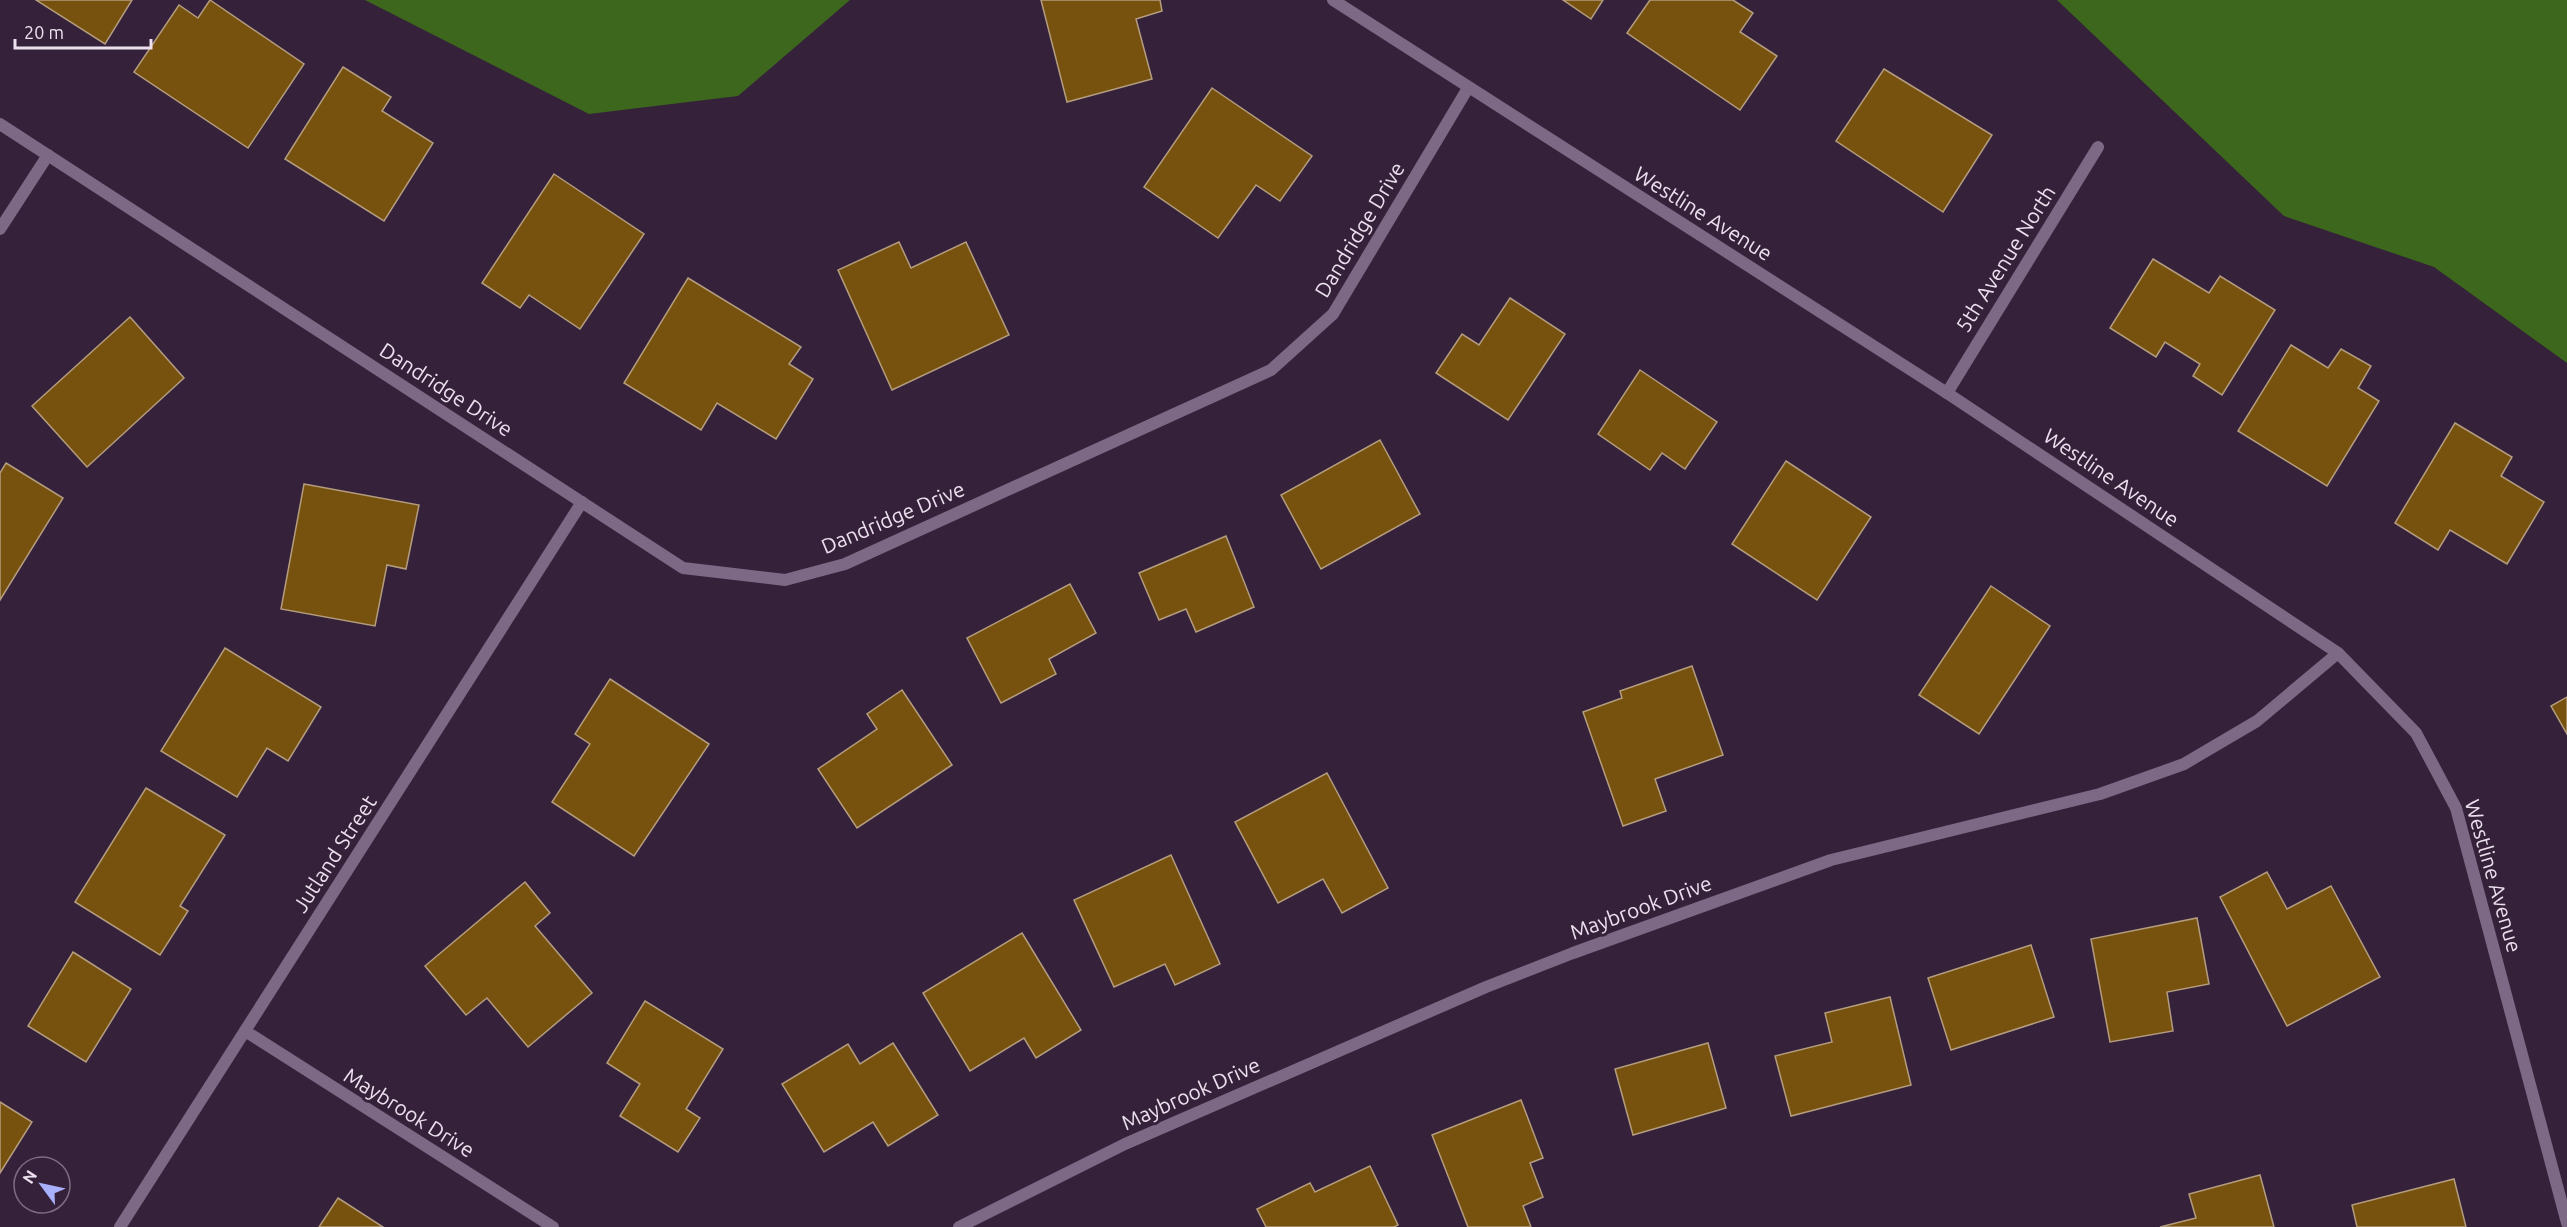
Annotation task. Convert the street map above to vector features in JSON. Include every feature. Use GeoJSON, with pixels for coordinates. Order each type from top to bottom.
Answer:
{"type":"FeatureCollection","features":[{"type":"Feature","properties":{"kind":"street","name":"Westline Avenue"},"geometry":{"type":"LineString","coordinates":[[1333,0],[1947,393],[2338,652],[2416,733],[2456,808],[2567,1223]]}},
{"type":"Feature","properties":{"kind":"street","name":"Dandridge Drive"},"geometry":{"type":"LineString","coordinates":[[0,124],[683,568],[785,580],[845,564],[1271,370],[1333,314],[1468,88]]}},
{"type":"Feature","properties":{"kind":"street","name":"5th Avenue North"},"geometry":{"type":"LineString","coordinates":[[1947,393],[2098,147]]}},
{"type":"Feature","properties":{"kind":"street"},"geometry":{"type":"LineString","coordinates":[[0,229],[48,155]]}},
{"type":"Feature","properties":{"kind":"street","name":"Jutland Street"},"geometry":{"type":"LineString","coordinates":[[120,1227],[582,502]]}},
{"type":"Feature","properties":{"kind":"street","name":"Maybrook Drive"},"geometry":{"type":"LineString","coordinates":[[958,1227],[1125,1144],[1486,987],[1573,952],[1831,860],[2100,794],[2184,764],[2257,721],[2338,652]]}},
{"type":"Feature","properties":{"kind":"street","name":"Maybrook Drive"},"geometry":{"type":"LineString","coordinates":[[245,1031],[553,1227]]}},
{"type":"Feature","properties":{"kind":"green space"},"geometry":{"type":"Polygon","coordinates":[[[365,0],[850,0],[738,96],[589,114],[365,0]]]}},
{"type":"Feature","properties":{"kind":"green space"},"geometry":{"type":"Polygon","coordinates":[[[2057,0],[2567,0],[2567,363],[2434,267],[2284,216],[2057,0]]]}},
{"type":"Feature","properties":{"kind":"building"},"geometry":{"type":"Polygon","coordinates":[[[36,0],[132,0],[105,44],[36,0]]]}},
{"type":"Feature","properties":{"kind":"building"},"geometry":{"type":"Polygon","coordinates":[[[210,0],[304,64],[248,148],[134,72],[179,5],[198,18],[210,0]]]}},
{"type":"Feature","properties":{"kind":"building"},"geometry":{"type":"Polygon","coordinates":[[[1041,0],[1160,0],[1162,11],[1136,19],[1152,79],[1067,102],[1041,0]]]}},
{"type":"Feature","properties":{"kind":"building"},"geometry":{"type":"Polygon","coordinates":[[[1563,0],[1603,0],[1591,19],[1563,0]]]}},
{"type":"Feature","properties":{"kind":"building"},"geometry":{"type":"Polygon","coordinates":[[[1650,0],[1733,0],[1753,13],[1740,32],[1777,56],[1740,110],[1627,33],[1650,0]]]}},
{"type":"Feature","properties":{"kind":"building"},"geometry":{"type":"Polygon","coordinates":[[[343,67],[391,97],[382,111],[433,143],[384,221],[285,159],[343,67]]]}},
{"type":"Feature","properties":{"kind":"building"},"geometry":{"type":"Polygon","coordinates":[[[1884,69],[1992,135],[1943,212],[1836,141],[1884,69]]]}},
{"type":"Feature","properties":{"kind":"building"},"geometry":{"type":"Polygon","coordinates":[[[1212,88],[1312,156],[1280,201],[1256,185],[1218,238],[1144,187],[1212,88]]]}},
{"type":"Feature","properties":{"kind":"building"},"geometry":{"type":"Polygon","coordinates":[[[554,174],[644,234],[580,329],[529,295],[520,308],[482,283],[554,174]]]}},
{"type":"Feature","properties":{"kind":"building"},"geometry":{"type":"Polygon","coordinates":[[[899,242],[911,268],[966,242],[1009,335],[892,390],[838,270],[899,242]]]}},
{"type":"Feature","properties":{"kind":"building"},"geometry":{"type":"Polygon","coordinates":[[[2153,259],[2209,293],[2220,276],[2275,310],[2222,395],[2193,376],[2200,364],[2165,342],[2156,357],[2110,328],[2153,259]]]}},
{"type":"Feature","properties":{"kind":"building"},"geometry":{"type":"Polygon","coordinates":[[[688,278],[801,347],[789,364],[813,379],[776,439],[717,403],[701,430],[624,383],[688,278]]]}},
{"type":"Feature","properties":{"kind":"building"},"geometry":{"type":"Polygon","coordinates":[[[1510,298],[1565,334],[1508,420],[1436,373],[1462,334],[1479,345],[1510,298]]]}},
{"type":"Feature","properties":{"kind":"building"},"geometry":{"type":"Polygon","coordinates":[[[130,317],[184,378],[87,467],[32,406],[130,317]]]}},
{"type":"Feature","properties":{"kind":"building"},"geometry":{"type":"Polygon","coordinates":[[[2291,345],[2328,368],[2341,349],[2371,366],[2358,388],[2379,401],[2327,486],[2238,431],[2291,345]]]}},
{"type":"Feature","properties":{"kind":"building"},"geometry":{"type":"Polygon","coordinates":[[[1640,370],[1717,422],[1685,469],[1662,453],[1650,470],[1598,434],[1640,370]]]}},
{"type":"Feature","properties":{"kind":"building"},"geometry":{"type":"Polygon","coordinates":[[[2455,423],[2512,457],[2501,476],[2544,502],[2507,564],[2450,530],[2438,550],[2395,523],[2455,423]]]}},
{"type":"Feature","properties":{"kind":"building"},"geometry":{"type":"Polygon","coordinates":[[[1380,440],[1420,514],[1321,569],[1281,495],[1380,440]]]}},
{"type":"Feature","properties":{"kind":"building"},"geometry":{"type":"Polygon","coordinates":[[[1786,461],[1871,517],[1817,600],[1732,544],[1786,461]]]}},
{"type":"Feature","properties":{"kind":"building"},"geometry":{"type":"Polygon","coordinates":[[[6,463],[63,498],[0,600],[0,473],[6,463]]]}},
{"type":"Feature","properties":{"kind":"building"},"geometry":{"type":"Polygon","coordinates":[[[304,484],[419,505],[406,569],[387,565],[375,626],[281,609],[304,484]]]}},
{"type":"Feature","properties":{"kind":"building"},"geometry":{"type":"Polygon","coordinates":[[[1226,536],[1254,607],[1196,632],[1186,609],[1159,620],[1139,573],[1226,536]]]}},
{"type":"Feature","properties":{"kind":"building"},"geometry":{"type":"Polygon","coordinates":[[[1070,584],[1096,633],[1049,659],[1056,674],[1001,703],[967,638],[1070,584]]]}},
{"type":"Feature","properties":{"kind":"building"},"geometry":{"type":"Polygon","coordinates":[[[1991,586],[2050,626],[1979,734],[1919,695],[1991,586]]]}},
{"type":"Feature","properties":{"kind":"building"},"geometry":{"type":"Polygon","coordinates":[[[225,648],[321,707],[288,761],[267,748],[237,797],[161,751],[225,648]]]}},
{"type":"Feature","properties":{"kind":"building"},"geometry":{"type":"Polygon","coordinates":[[[1692,666],[1723,755],[1655,779],[1666,811],[1623,826],[1583,712],[1622,698],[1620,691],[1692,666]]]}},
{"type":"Feature","properties":{"kind":"building"},"geometry":{"type":"Polygon","coordinates":[[[610,679],[709,744],[634,856],[552,802],[590,744],[575,734],[610,679]]]}},
{"type":"Feature","properties":{"kind":"building"},"geometry":{"type":"Polygon","coordinates":[[[902,690],[952,765],[857,828],[818,769],[877,729],[867,714],[902,690]]]}},
{"type":"Feature","properties":{"kind":"building"},"geometry":{"type":"Polygon","coordinates":[[[2567,697],[2567,734],[2551,706],[2567,697]]]}},
{"type":"Feature","properties":{"kind":"building"},"geometry":{"type":"Polygon","coordinates":[[[1327,773],[1388,888],[1342,913],[1323,879],[1278,903],[1235,822],[1327,773]]]}},
{"type":"Feature","properties":{"kind":"building"},"geometry":{"type":"Polygon","coordinates":[[[146,788],[225,835],[180,906],[188,911],[160,955],[75,902],[146,788]]]}},
{"type":"Feature","properties":{"kind":"building"},"geometry":{"type":"Polygon","coordinates":[[[1171,855],[1220,964],[1175,985],[1165,964],[1114,987],[1074,900],[1171,855]]]}},
{"type":"Feature","properties":{"kind":"building"},"geometry":{"type":"Polygon","coordinates":[[[2267,872],[2287,909],[2331,886],[2380,977],[2287,1026],[2220,897],[2267,872]]]}},
{"type":"Feature","properties":{"kind":"building"},"geometry":{"type":"Polygon","coordinates":[[[525,882],[550,913],[535,926],[592,993],[528,1047],[487,998],[466,1015],[425,966],[525,882]]]}},
{"type":"Feature","properties":{"kind":"building"},"geometry":{"type":"Polygon","coordinates":[[[2197,918],[2209,984],[2167,992],[2173,1031],[2110,1042],[2091,939],[2197,918]]]}},
{"type":"Feature","properties":{"kind":"building"},"geometry":{"type":"Polygon","coordinates":[[[1022,933],[1081,1030],[1036,1058],[1024,1038],[970,1071],[923,993],[1022,933]]]}},
{"type":"Feature","properties":{"kind":"building"},"geometry":{"type":"Polygon","coordinates":[[[2031,945],[2054,1017],[1951,1050],[1928,978],[2031,945]]]}},
{"type":"Feature","properties":{"kind":"building"},"geometry":{"type":"Polygon","coordinates":[[[73,952],[131,989],[86,1062],[28,1026],[73,952]]]}},
{"type":"Feature","properties":{"kind":"building"},"geometry":{"type":"Polygon","coordinates":[[[1890,997],[1911,1085],[1791,1116],[1775,1056],[1832,1042],[1825,1013],[1890,997]]]}},
{"type":"Feature","properties":{"kind":"building"},"geometry":{"type":"Polygon","coordinates":[[[645,1001],[723,1049],[686,1109],[700,1118],[678,1152],[620,1116],[640,1084],[607,1063],[645,1001]]]}},
{"type":"Feature","properties":{"kind":"building"},"geometry":{"type":"Polygon","coordinates":[[[893,1043],[938,1115],[888,1146],[873,1122],[824,1152],[782,1084],[848,1044],[860,1064],[893,1043]]]}},
{"type":"Feature","properties":{"kind":"building"},"geometry":{"type":"Polygon","coordinates":[[[1708,1043],[1726,1108],[1633,1135],[1615,1069],[1708,1043]]]}},
{"type":"Feature","properties":{"kind":"building"},"geometry":{"type":"Polygon","coordinates":[[[1521,1100],[1543,1158],[1530,1163],[1543,1197],[1523,1206],[1531,1227],[1468,1227],[1432,1135],[1521,1100]]]}},
{"type":"Feature","properties":{"kind":"building"},"geometry":{"type":"Polygon","coordinates":[[[0,1102],[32,1122],[0,1173],[0,1102]]]}},
{"type":"Feature","properties":{"kind":"building"},"geometry":{"type":"Polygon","coordinates":[[[1370,1166],[1398,1225],[1394,1227],[1266,1227],[1257,1209],[1310,1183],[1315,1192],[1370,1166]]]}},
{"type":"Feature","properties":{"kind":"building"},"geometry":{"type":"Polygon","coordinates":[[[2260,1175],[2274,1227],[2160,1227],[2196,1218],[2189,1194],[2260,1175]]]}},
{"type":"Feature","properties":{"kind":"building"},"geometry":{"type":"Polygon","coordinates":[[[2454,1179],[2466,1227],[2357,1227],[2352,1205],[2454,1179]]]}},
{"type":"Feature","properties":{"kind":"building"},"geometry":{"type":"Polygon","coordinates":[[[338,1198],[383,1227],[319,1227],[338,1198]]]}}]}
